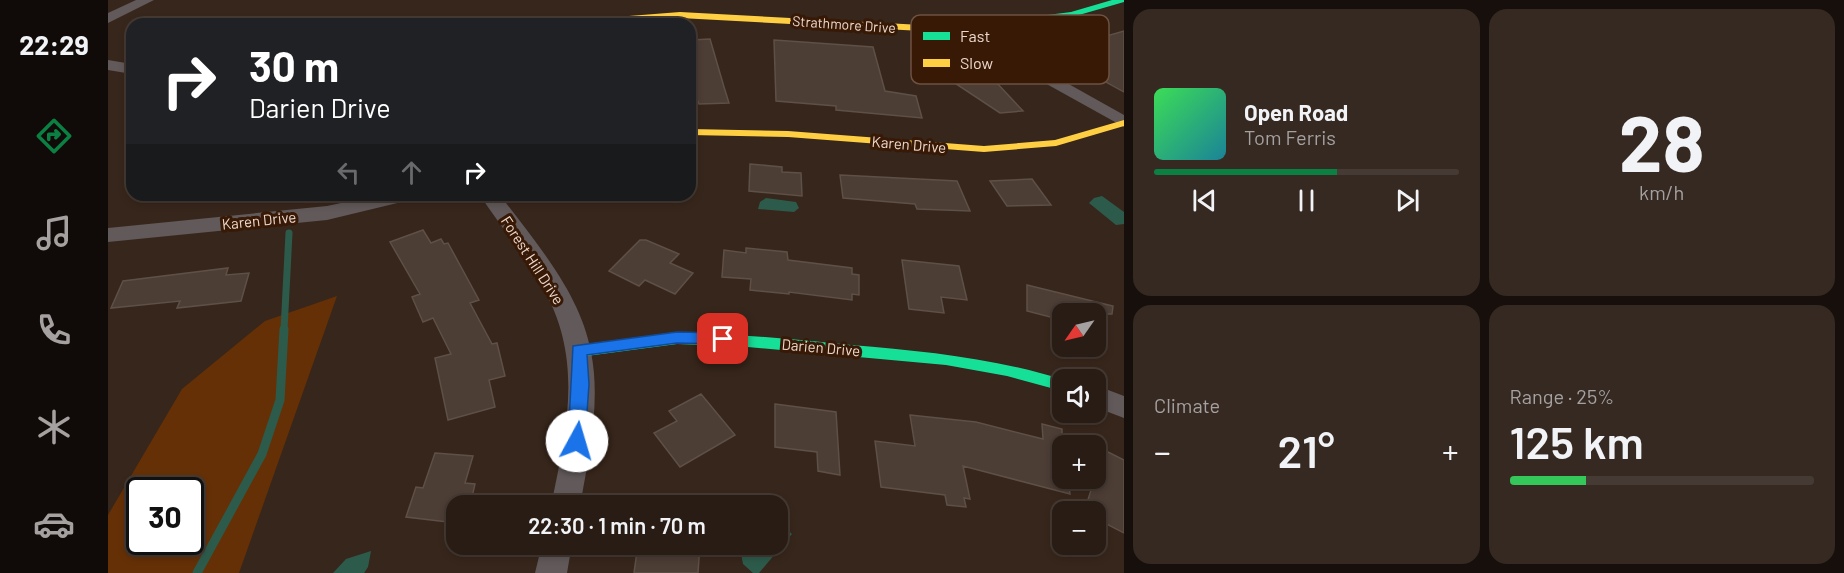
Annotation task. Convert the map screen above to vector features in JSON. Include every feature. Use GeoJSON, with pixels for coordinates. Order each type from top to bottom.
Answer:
{"type":"FeatureCollection","features":[{"type":"Feature","properties":{"kind":"street"},"geometry":{"type":"LineString","coordinates":[[108,19],[147,0]]}},
{"type":"Feature","properties":{"kind":"street","name":"Strathmore Drive"},"geometry":{"type":"LineString","coordinates":[[1070,15],[1121,0]]}},
{"type":"Feature","properties":{"kind":"street","name":"Strathmore Drive"},"geometry":{"type":"LineString","coordinates":[[679,18],[717,16],[911,28]]}},
{"type":"Feature","properties":{"kind":"street"},"geometry":{"type":"LineString","coordinates":[[108,65],[126,68]]}},
{"type":"Feature","properties":{"kind":"street"},"geometry":{"type":"LineString","coordinates":[[1057,84],[1124,122]]}},
{"type":"Feature","properties":{"kind":"street","name":"Karen Drive"},"geometry":{"type":"LineString","coordinates":[[696,132],[788,134],[984,149],[1056,143],[1124,122]]}},
{"type":"Feature","properties":{"kind":"street","name":"Karen Drive"},"geometry":{"type":"LineString","coordinates":[[108,235],[327,213],[380,201]]}},
{"type":"Feature","properties":{"kind":"street","name":"Forest Hill Drive"},"geometry":{"type":"LineString","coordinates":[[494,201],[560,300],[579,351],[581,384],[579,419],[567,495]]}},
{"type":"Feature","properties":{"kind":"street","name":"Darien Drive"},"geometry":{"type":"LineString","coordinates":[[579,351],[677,338],[737,340],[946,359],[1007,370],[1052,382]]}},
{"type":"Feature","properties":{"kind":"street"},"geometry":{"type":"LineString","coordinates":[[1106,400],[1124,406]]}},
{"type":"Feature","properties":{"kind":"street"},"geometry":{"type":"LineString","coordinates":[[551,573],[555,555]]}},
{"type":"Feature","properties":{"kind":"shaded area"},"geometry":{"type":"Polygon","coordinates":[[[1102,196],[1124,212],[1124,224],[1116,225],[1089,203],[1094,198],[1102,196]]]}},
{"type":"Feature","properties":{"kind":"shaded area"},"geometry":{"type":"Polygon","coordinates":[[[766,198],[796,202],[799,208],[794,212],[758,209],[760,202],[766,198]]]}},
{"type":"Feature","properties":{"kind":"shaded area"},"geometry":{"type":"Polygon","coordinates":[[[337,296],[239,573],[108,573],[108,515],[126,484],[126,555],[204,555],[204,477],[130,477],[182,389],[265,321],[337,296]]]}},
{"type":"Feature","properties":{"kind":"shaded area"},"geometry":{"type":"Polygon","coordinates":[[[371,551],[368,567],[364,573],[333,573],[346,559],[371,551]]]}},
{"type":"Feature","properties":{"kind":"shaded area"},"geometry":{"type":"Polygon","coordinates":[[[741,555],[774,555],[759,573],[753,573],[743,564],[741,555]]]}},
{"type":"Feature","properties":{"kind":"building"},"geometry":{"type":"Polygon","coordinates":[[[1124,31],[1124,92],[1109,84],[1109,35],[1124,31]]]}},
{"type":"Feature","properties":{"kind":"building"},"geometry":{"type":"Polygon","coordinates":[[[710,39],[729,103],[699,104],[696,99],[696,40],[710,39]]]}},
{"type":"Feature","properties":{"kind":"building"},"geometry":{"type":"Polygon","coordinates":[[[774,40],[873,47],[885,91],[916,96],[922,118],[836,110],[836,106],[776,101],[774,40]]]}},
{"type":"Feature","properties":{"kind":"building"},"geometry":{"type":"Polygon","coordinates":[[[956,84],[998,84],[1023,111],[1000,113],[956,84]]]}},
{"type":"Feature","properties":{"kind":"building"},"geometry":{"type":"Polygon","coordinates":[[[750,164],[782,167],[782,172],[801,173],[802,196],[749,191],[750,164]]]}},
{"type":"Feature","properties":{"kind":"building"},"geometry":{"type":"Polygon","coordinates":[[[840,175],[957,181],[970,211],[917,209],[915,204],[843,198],[840,175]]]}},
{"type":"Feature","properties":{"kind":"building"},"geometry":{"type":"Polygon","coordinates":[[[1032,179],[1051,205],[1007,206],[990,181],[1032,179]]]}},
{"type":"Feature","properties":{"kind":"building"},"geometry":{"type":"Polygon","coordinates":[[[423,230],[431,243],[441,239],[444,244],[448,243],[479,300],[470,303],[492,344],[497,343],[505,376],[489,380],[495,407],[448,420],[435,358],[451,354],[433,318],[423,322],[412,297],[420,294],[390,242],[423,230]]]}},
{"type":"Feature","properties":{"kind":"building"},"geometry":{"type":"Polygon","coordinates":[[[640,240],[646,240],[679,254],[670,263],[693,273],[675,294],[645,280],[639,286],[609,271],[640,240]]]}},
{"type":"Feature","properties":{"kind":"building"},"geometry":{"type":"Polygon","coordinates":[[[746,248],[787,252],[788,260],[852,268],[852,274],[859,275],[859,295],[852,294],[852,300],[789,292],[789,294],[750,290],[751,279],[722,277],[724,250],[746,253],[746,248]]]}},
{"type":"Feature","properties":{"kind":"building"},"geometry":{"type":"Polygon","coordinates":[[[902,260],[959,266],[967,300],[941,297],[944,313],[909,309],[902,260]]]}},
{"type":"Feature","properties":{"kind":"building"},"geometry":{"type":"Polygon","coordinates":[[[228,268],[226,275],[249,273],[241,301],[177,308],[180,301],[111,308],[123,281],[228,268]]]}},
{"type":"Feature","properties":{"kind":"building"},"geometry":{"type":"Polygon","coordinates":[[[1027,285],[1101,303],[1052,303],[1052,317],[1027,311],[1027,285]]]}},
{"type":"Feature","properties":{"kind":"building"},"geometry":{"type":"Polygon","coordinates":[[[1106,304],[1113,306],[1112,314],[1106,314],[1106,304]]]}},
{"type":"Feature","properties":{"kind":"building"},"geometry":{"type":"Polygon","coordinates":[[[701,394],[735,435],[680,467],[654,433],[677,421],[669,411],[701,394]]]}},
{"type":"Feature","properties":{"kind":"building"},"geometry":{"type":"Polygon","coordinates":[[[775,404],[836,412],[840,475],[818,471],[817,452],[775,447],[775,404]]]}},
{"type":"Feature","properties":{"kind":"building"},"geometry":{"type":"Polygon","coordinates":[[[910,415],[976,422],[1043,439],[1042,424],[1062,429],[1062,435],[1052,435],[1052,489],[1069,489],[1070,494],[963,466],[970,499],[964,498],[966,507],[947,505],[945,495],[881,487],[875,441],[915,446],[910,415]]]}},
{"type":"Feature","properties":{"kind":"building"},"geometry":{"type":"Polygon","coordinates":[[[1106,451],[1124,460],[1124,533],[1106,524],[1106,501],[1088,501],[1091,489],[1106,489],[1106,451]]]}},
{"type":"Feature","properties":{"kind":"building"},"geometry":{"type":"Polygon","coordinates":[[[435,453],[473,456],[465,483],[475,484],[472,495],[446,495],[446,522],[406,517],[416,487],[423,488],[435,453]]]}},
{"type":"Feature","properties":{"kind":"building"},"geometry":{"type":"Polygon","coordinates":[[[636,555],[699,555],[698,573],[634,573],[636,555]]]}},
{"type":"Feature","properties":{"kind":"waterway"},"geometry":{"type":"LineString","coordinates":[[284,330],[289,233]]}},
{"type":"Feature","properties":{"kind":"waterway"},"geometry":{"type":"LineString","coordinates":[[197,573],[262,454],[280,400],[284,329]]}},
{"type":"Feature","properties":{"kind":"traffic: fast"},"geometry":{"type":"LineString","coordinates":[[1065,15],[1121,0]]}},
{"type":"Feature","properties":{"kind":"traffic: fast"},"geometry":{"type":"LineString","coordinates":[[579,351],[677,338],[737,340],[946,359],[1007,370],[1052,382]]}},
{"type":"Feature","properties":{"kind":"traffic: slow"},"geometry":{"type":"LineString","coordinates":[[642,18],[680,15],[911,27]]}},
{"type":"Feature","properties":{"kind":"traffic: slow"},"geometry":{"type":"LineString","coordinates":[[696,132],[788,134],[984,149],[1056,143],[1124,123]]}},
{"type":"Feature","properties":{"kind":"route"},"geometry":{"type":"LineString","coordinates":[[577,441],[581,384],[579,351],[677,338],[723,339]]}}]}
